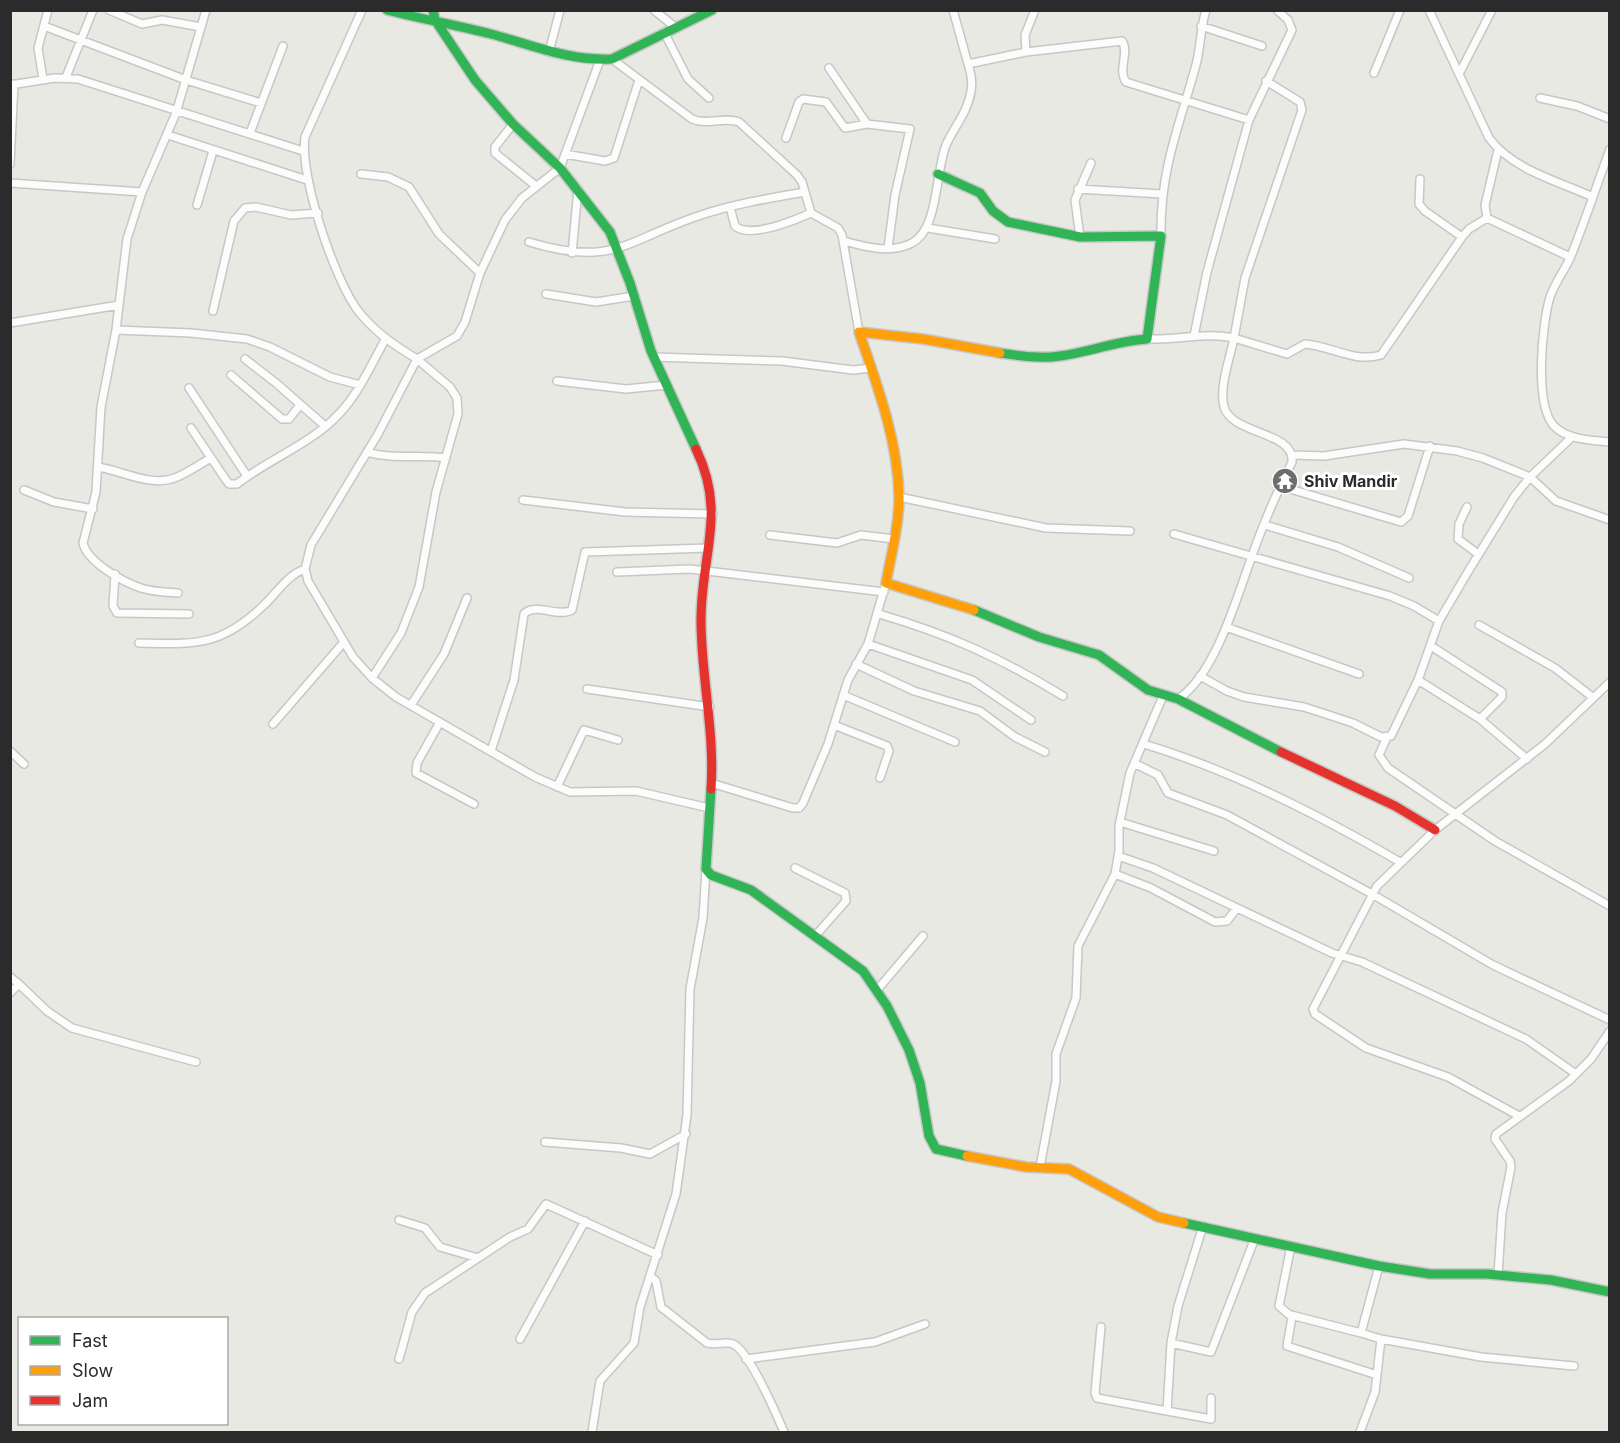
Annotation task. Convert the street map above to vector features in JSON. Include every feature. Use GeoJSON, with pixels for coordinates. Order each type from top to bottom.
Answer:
{"type":"FeatureCollection","features":[{"type":"Feature","properties":{"kind":"street"},"geometry":{"type":"LineString","coordinates":[[43,80],[38,48],[48,10]]}},
{"type":"Feature","properties":{"kind":"street"},"geometry":{"type":"LineString","coordinates":[[66,77],[93,10]]}},
{"type":"Feature","properties":{"kind":"street"},"geometry":{"type":"LineString","coordinates":[[109,10],[142,24],[162,21],[201,27]]}},
{"type":"Feature","properties":{"kind":"street"},"geometry":{"type":"LineString","coordinates":[[178,593],[140,588],[115,573],[85,550],[84,534],[93,509],[101,407],[116,330],[127,239],[142,192],[176,112],[206,10]]}},
{"type":"Feature","properties":{"kind":"street"},"geometry":{"type":"LineString","coordinates":[[362,10],[313,116],[303,151],[307,180],[347,292],[357,310],[385,340],[417,359],[450,387],[457,398],[458,414],[436,492],[419,587],[401,633],[372,678]]}},
{"type":"Feature","properties":{"kind":"street"},"geometry":{"type":"LineString","coordinates":[[387,10],[434,15],[569,57],[600,60],[612,58],[712,10]]}},
{"type":"Feature","properties":{"kind":"street"},"geometry":{"type":"LineString","coordinates":[[549,51],[560,10]]}},
{"type":"Feature","properties":{"kind":"street"},"geometry":{"type":"LineString","coordinates":[[654,10],[675,27]]}},
{"type":"Feature","properties":{"kind":"street"},"geometry":{"type":"LineString","coordinates":[[844,241],[868,248],[888,249],[912,243],[928,228],[946,145],[964,115],[970,97],[972,77],[953,10]]}},
{"type":"Feature","properties":{"kind":"street"},"geometry":{"type":"LineString","coordinates":[[1026,52],[1025,35],[1035,10]]}},
{"type":"Feature","properties":{"kind":"street"},"geometry":{"type":"LineString","coordinates":[[1147,339],[1160,258],[1162,194],[1170,150],[1199,54],[1201,26],[1206,10]]}},
{"type":"Feature","properties":{"kind":"street"},"geometry":{"type":"LineString","coordinates":[[1194,336],[1207,272],[1249,120],[1292,30],[1288,20],[1277,10]]}},
{"type":"Feature","properties":{"kind":"street"},"geometry":{"type":"LineString","coordinates":[[1374,72],[1400,10]]}},
{"type":"Feature","properties":{"kind":"street"},"geometry":{"type":"LineString","coordinates":[[1429,10],[1489,138],[1498,150],[1525,167],[1593,196]]}},
{"type":"Feature","properties":{"kind":"street"},"geometry":{"type":"LineString","coordinates":[[1459,74],[1492,10]]}},
{"type":"Feature","properties":{"kind":"street"},"geometry":{"type":"LineString","coordinates":[[434,15],[475,80],[513,124],[560,168],[599,215],[618,250],[653,357],[705,467],[712,494],[713,514],[704,570],[701,620],[713,759],[703,918],[688,1017],[686,1134],[676,1194],[640,1307],[634,1343],[600,1381],[592,1432]]}},
{"type":"Feature","properties":{"kind":"street"},"geometry":{"type":"LineString","coordinates":[[44,26],[186,80],[261,104]]}},
{"type":"Feature","properties":{"kind":"street"},"geometry":{"type":"LineString","coordinates":[[1201,26],[1262,46]]}},
{"type":"Feature","properties":{"kind":"street"},"geometry":{"type":"LineString","coordinates":[[664,32],[688,79],[710,98]]}},
{"type":"Feature","properties":{"kind":"street"},"geometry":{"type":"LineString","coordinates":[[968,64],[1026,52],[1122,41],[1125,48],[1122,72],[1126,81],[1249,120]]}},
{"type":"Feature","properties":{"kind":"street"},"geometry":{"type":"LineString","coordinates":[[250,133],[283,46]]}},
{"type":"Feature","properties":{"kind":"street"},"geometry":{"type":"LineString","coordinates":[[612,58],[698,121],[739,122],[797,175],[811,213],[838,228],[844,241],[859,332],[891,443],[899,497],[894,539],[879,614],[868,644],[856,664],[843,695],[834,725],[799,808],[711,783]]}},
{"type":"Feature","properties":{"kind":"street"},"geometry":{"type":"LineString","coordinates":[[600,60],[560,168],[522,198],[506,220],[480,273],[465,322],[457,336],[417,359],[368,452],[311,545],[305,569],[308,581],[344,642],[372,678],[411,705],[557,787],[585,793],[636,791],[709,808]]}},
{"type":"Feature","properties":{"kind":"street"},"geometry":{"type":"LineString","coordinates":[[830,68],[867,124]]}},
{"type":"Feature","properties":{"kind":"street"},"geometry":{"type":"LineString","coordinates":[[10,164],[12,85],[66,77],[303,151]]}},
{"type":"Feature","properties":{"kind":"street"},"geometry":{"type":"LineString","coordinates":[[565,154],[605,161],[614,158],[639,80]]}},
{"type":"Feature","properties":{"kind":"street"},"geometry":{"type":"LineString","coordinates":[[1266,81],[1300,102],[1302,110],[1245,278],[1224,390],[1226,412],[1235,423],[1263,432],[1293,455],[1324,456],[1404,444],[1430,446],[1483,458],[1530,477],[1556,501],[1610,520]]}},
{"type":"Feature","properties":{"kind":"street"},"geometry":{"type":"LineString","coordinates":[[1540,98],[1577,106],[1610,119]]}},
{"type":"Feature","properties":{"kind":"street"},"geometry":{"type":"LineString","coordinates":[[786,138],[799,102],[803,99],[826,102],[845,129],[867,124],[910,129],[895,195],[888,249]]}},
{"type":"Feature","properties":{"kind":"street"},"geometry":{"type":"LineString","coordinates":[[513,124],[495,147],[495,153],[536,186]]}},
{"type":"Feature","properties":{"kind":"street"},"geometry":{"type":"LineString","coordinates":[[168,135],[307,180]]}},
{"type":"Feature","properties":{"kind":"street"},"geometry":{"type":"LineString","coordinates":[[1610,149],[1570,257],[1551,294],[1544,319],[1542,345],[1544,398],[1547,416],[1554,426],[1572,437],[1610,442]]}},
{"type":"Feature","properties":{"kind":"street"},"geometry":{"type":"LineString","coordinates":[[1487,218],[1485,205],[1498,150]]}},
{"type":"Feature","properties":{"kind":"street"},"geometry":{"type":"LineString","coordinates":[[197,205],[213,151]]}},
{"type":"Feature","properties":{"kind":"street"},"geometry":{"type":"LineString","coordinates":[[1080,237],[1075,208],[1078,189],[1091,163]]}},
{"type":"Feature","properties":{"kind":"street"},"geometry":{"type":"LineString","coordinates":[[361,174],[388,177],[409,187],[438,234],[480,273]]}},
{"type":"Feature","properties":{"kind":"street"},"geometry":{"type":"LineString","coordinates":[[938,174],[980,193],[993,211],[1008,222],[1080,237],[1161,236]]}},
{"type":"Feature","properties":{"kind":"street"},"geometry":{"type":"LineString","coordinates":[[1420,180],[1419,204],[1425,211],[1462,237]]}},
{"type":"Feature","properties":{"kind":"street"},"geometry":{"type":"LineString","coordinates":[[10,183],[142,192]]}},
{"type":"Feature","properties":{"kind":"street"},"geometry":{"type":"LineString","coordinates":[[572,253],[578,189]]}},
{"type":"Feature","properties":{"kind":"street"},"geometry":{"type":"LineString","coordinates":[[1078,189],[1162,194]]}},
{"type":"Feature","properties":{"kind":"street"},"geometry":{"type":"LineString","coordinates":[[529,242],[572,253],[594,254],[618,250],[700,215],[805,192]]}},
{"type":"Feature","properties":{"kind":"street"},"geometry":{"type":"LineString","coordinates":[[213,311],[234,221],[244,208],[256,207],[291,215],[318,213]]}},
{"type":"Feature","properties":{"kind":"street"},"geometry":{"type":"LineString","coordinates":[[730,207],[735,226],[744,230],[781,225],[811,213]]}},
{"type":"Feature","properties":{"kind":"street"},"geometry":{"type":"LineString","coordinates":[[859,332],[923,339],[1029,358],[1061,356],[1119,342],[1147,339],[1171,340],[1210,334],[1234,338],[1287,354],[1305,344],[1370,358],[1381,355],[1462,237],[1469,229],[1487,218]]}},
{"type":"Feature","properties":{"kind":"street"},"geometry":{"type":"LineString","coordinates":[[1487,218],[1570,257]]}},
{"type":"Feature","properties":{"kind":"street"},"geometry":{"type":"LineString","coordinates":[[928,228],[995,239]]}},
{"type":"Feature","properties":{"kind":"street"},"geometry":{"type":"LineString","coordinates":[[546,294],[596,302],[634,296]]}},
{"type":"Feature","properties":{"kind":"street"},"geometry":{"type":"LineString","coordinates":[[10,322],[19,323],[119,305]]}},
{"type":"Feature","properties":{"kind":"street"},"geometry":{"type":"LineString","coordinates":[[116,330],[202,334],[247,339],[270,347],[330,377],[360,385]]}},
{"type":"Feature","properties":{"kind":"street"},"geometry":{"type":"LineString","coordinates":[[191,428],[229,484],[237,484],[339,415],[360,385],[385,340]]}},
{"type":"Feature","properties":{"kind":"street"},"geometry":{"type":"LineString","coordinates":[[653,357],[782,361],[853,370],[871,368]]}},
{"type":"Feature","properties":{"kind":"street"},"geometry":{"type":"LineString","coordinates":[[245,360],[325,426]]}},
{"type":"Feature","properties":{"kind":"street"},"geometry":{"type":"LineString","coordinates":[[231,375],[282,419],[289,419],[300,405]]}},
{"type":"Feature","properties":{"kind":"street"},"geometry":{"type":"LineString","coordinates":[[557,381],[626,389],[667,385]]}},
{"type":"Feature","properties":{"kind":"street"},"geometry":{"type":"LineString","coordinates":[[189,388],[247,476]]}},
{"type":"Feature","properties":{"kind":"street"},"geometry":{"type":"LineString","coordinates":[[1572,437],[1530,477],[1478,554],[1439,621],[1418,680],[1395,732],[1387,738],[1379,755],[1381,761],[1455,815],[1610,906]]}},
{"type":"Feature","properties":{"kind":"street"},"geometry":{"type":"LineString","coordinates":[[1280,486],[1401,522],[1408,516],[1430,446]]}},
{"type":"Feature","properties":{"kind":"street"},"geometry":{"type":"LineString","coordinates":[[368,452],[382,456],[424,455],[446,458]]}},
{"type":"Feature","properties":{"kind":"street"},"geometry":{"type":"LineString","coordinates":[[1178,699],[1188,693],[1200,676],[1226,627],[1293,455]]}},
{"type":"Feature","properties":{"kind":"street"},"geometry":{"type":"LineString","coordinates":[[98,467],[138,478],[166,480],[178,477],[211,458]]}},
{"type":"Feature","properties":{"kind":"street"},"geometry":{"type":"LineString","coordinates":[[24,490],[54,502],[93,509]]}},
{"type":"Feature","properties":{"kind":"street"},"geometry":{"type":"LineString","coordinates":[[899,497],[1046,528],[1130,531]]}},
{"type":"Feature","properties":{"kind":"street"},"geometry":{"type":"LineString","coordinates":[[523,500],[616,512],[713,514]]}},
{"type":"Feature","properties":{"kind":"street"},"geometry":{"type":"LineString","coordinates":[[1467,507],[1459,524],[1458,539],[1478,554]]}},
{"type":"Feature","properties":{"kind":"street"},"geometry":{"type":"LineString","coordinates":[[1265,525],[1338,547],[1409,578]]}},
{"type":"Feature","properties":{"kind":"street"},"geometry":{"type":"LineString","coordinates":[[1174,534],[1390,596],[1414,606],[1439,621]]}},
{"type":"Feature","properties":{"kind":"street"},"geometry":{"type":"LineString","coordinates":[[770,535],[837,543],[861,535],[894,539]]}},
{"type":"Feature","properties":{"kind":"street"},"geometry":{"type":"LineString","coordinates":[[492,751],[514,680],[524,614],[531,609],[562,613],[572,610],[585,552],[708,548]]}},
{"type":"Feature","properties":{"kind":"street"},"geometry":{"type":"LineString","coordinates":[[140,644],[195,643],[222,637],[264,606],[290,578],[305,569]]}},
{"type":"Feature","properties":{"kind":"street"},"geometry":{"type":"LineString","coordinates":[[617,572],[704,570],[885,587],[974,610],[1038,636],[1089,650],[1148,690],[1178,699],[1303,764],[1395,806],[1435,830]]}},
{"type":"Feature","properties":{"kind":"street"},"geometry":{"type":"LineString","coordinates":[[115,573],[113,606],[117,613],[189,614]]}},
{"type":"Feature","properties":{"kind":"street"},"geometry":{"type":"LineString","coordinates":[[411,705],[444,654],[467,598]]}},
{"type":"Feature","properties":{"kind":"street"},"geometry":{"type":"LineString","coordinates":[[879,614],[920,626],[988,652],[1063,696]]}},
{"type":"Feature","properties":{"kind":"street"},"geometry":{"type":"LineString","coordinates":[[1479,625],[1555,668],[1591,696]]}},
{"type":"Feature","properties":{"kind":"street"},"geometry":{"type":"LineString","coordinates":[[1226,627],[1359,674]]}},
{"type":"Feature","properties":{"kind":"street"},"geometry":{"type":"LineString","coordinates":[[273,724],[344,642]]}},
{"type":"Feature","properties":{"kind":"street"},"geometry":{"type":"LineString","coordinates":[[868,644],[972,680],[1031,720]]}},
{"type":"Feature","properties":{"kind":"street"},"geometry":{"type":"LineString","coordinates":[[1431,646],[1502,692],[1502,697],[1480,719]]}},
{"type":"Feature","properties":{"kind":"street"},"geometry":{"type":"LineString","coordinates":[[856,664],[914,691],[980,711],[1015,737],[1046,752]]}},
{"type":"Feature","properties":{"kind":"street"},"geometry":{"type":"LineString","coordinates":[[1200,676],[1227,691],[1244,697],[1304,706],[1387,738]]}},
{"type":"Feature","properties":{"kind":"street"},"geometry":{"type":"LineString","coordinates":[[1418,680],[1480,719],[1527,759]]}},
{"type":"Feature","properties":{"kind":"street"},"geometry":{"type":"LineString","coordinates":[[1519,1116],[1448,1077],[1366,1048],[1315,1014],[1313,1006],[1372,894],[1400,862],[1435,830],[1527,759],[1591,696],[1610,681]]}},
{"type":"Feature","properties":{"kind":"street"},"geometry":{"type":"LineString","coordinates":[[587,689],[710,707]]}},
{"type":"Feature","properties":{"kind":"street"},"geometry":{"type":"LineString","coordinates":[[843,695],[955,742]]}},
{"type":"Feature","properties":{"kind":"street"},"geometry":{"type":"LineString","coordinates":[[1040,1167],[1056,1081],[1056,1054],[1076,998],[1078,946],[1115,874],[1120,822],[1130,773],[1136,764],[1163,696]]}},
{"type":"Feature","properties":{"kind":"street"},"geometry":{"type":"LineString","coordinates":[[440,722],[417,763],[416,773],[474,804]]}},
{"type":"Feature","properties":{"kind":"street"},"geometry":{"type":"LineString","coordinates":[[834,725],[887,746],[889,751],[880,778]]}},
{"type":"Feature","properties":{"kind":"street"},"geometry":{"type":"LineString","coordinates":[[557,787],[584,730],[618,740]]}},
{"type":"Feature","properties":{"kind":"street"},"geometry":{"type":"LineString","coordinates":[[1144,744],[1186,756],[1263,791],[1357,837],[1400,862]]}},
{"type":"Feature","properties":{"kind":"street"},"geometry":{"type":"LineString","coordinates":[[10,751],[24,764]]}},
{"type":"Feature","properties":{"kind":"street"},"geometry":{"type":"LineString","coordinates":[[1136,764],[1158,775],[1168,793],[1227,815],[1372,894],[1493,965],[1610,1020]]}},
{"type":"Feature","properties":{"kind":"street"},"geometry":{"type":"LineString","coordinates":[[1120,822],[1214,851]]}},
{"type":"Feature","properties":{"kind":"street"},"geometry":{"type":"LineString","coordinates":[[1118,856],[1153,868],[1338,955],[1362,962],[1526,1038],[1576,1074]]}},
{"type":"Feature","properties":{"kind":"street"},"geometry":{"type":"LineString","coordinates":[[795,868],[845,893],[846,901],[816,935]]}},
{"type":"Feature","properties":{"kind":"street"},"geometry":{"type":"LineString","coordinates":[[706,869],[711,875],[751,890],[863,971],[877,990],[909,1050],[920,1083],[929,1136],[936,1149],[951,1155],[1069,1169],[1145,1212],[1379,1266],[1430,1274],[1498,1275],[1573,1282],[1610,1292]]}},
{"type":"Feature","properties":{"kind":"street"},"geometry":{"type":"LineString","coordinates":[[1115,874],[1151,888],[1215,922],[1227,921],[1237,908]]}},
{"type":"Feature","properties":{"kind":"street"},"geometry":{"type":"LineString","coordinates":[[877,990],[923,936]]}},
{"type":"Feature","properties":{"kind":"street"},"geometry":{"type":"LineString","coordinates":[[10,977],[47,1011],[72,1028],[196,1062]]}},
{"type":"Feature","properties":{"kind":"street"},"geometry":{"type":"LineString","coordinates":[[10,993],[19,984]]}},
{"type":"Feature","properties":{"kind":"street"},"geometry":{"type":"LineString","coordinates":[[1498,1275],[1502,1213],[1511,1167],[1495,1139],[1499,1129],[1542,1102],[1576,1074],[1591,1059],[1610,1031]]}},
{"type":"Feature","properties":{"kind":"street"},"geometry":{"type":"LineString","coordinates":[[545,1142],[621,1148],[650,1154],[671,1140],[686,1134]]}},
{"type":"Feature","properties":{"kind":"street"},"geometry":{"type":"LineString","coordinates":[[399,1359],[412,1312],[418,1302],[434,1286],[510,1237],[528,1229],[546,1204],[658,1255]]}},
{"type":"Feature","properties":{"kind":"street"},"geometry":{"type":"LineString","coordinates":[[399,1220],[425,1228],[440,1247],[478,1258]]}},
{"type":"Feature","properties":{"kind":"street"},"geometry":{"type":"LineString","coordinates":[[520,1339],[585,1221]]}},
{"type":"Feature","properties":{"kind":"street"},"geometry":{"type":"LineString","coordinates":[[1167,1410],[1171,1343],[1178,1306],[1203,1226]]}},
{"type":"Feature","properties":{"kind":"street"},"geometry":{"type":"LineString","coordinates":[[1171,1343],[1206,1353],[1212,1350],[1255,1238]]}},
{"type":"Feature","properties":{"kind":"street"},"geometry":{"type":"LineString","coordinates":[[1291,1246],[1279,1306],[1291,1315],[1381,1340],[1481,1357],[1574,1366]]}},
{"type":"Feature","properties":{"kind":"street"},"geometry":{"type":"LineString","coordinates":[[1361,1334],[1379,1266]]}},
{"type":"Feature","properties":{"kind":"street"},"geometry":{"type":"LineString","coordinates":[[650,1276],[656,1281],[659,1302],[664,1311],[708,1343],[733,1343],[746,1359],[770,1399],[784,1432]]}},
{"type":"Feature","properties":{"kind":"street"},"geometry":{"type":"LineString","coordinates":[[1291,1315],[1288,1347],[1377,1375]]}},
{"type":"Feature","properties":{"kind":"street"},"geometry":{"type":"LineString","coordinates":[[746,1359],[874,1341],[925,1324]]}},
{"type":"Feature","properties":{"kind":"street"},"geometry":{"type":"LineString","coordinates":[[1101,1327],[1095,1393],[1097,1398],[1211,1419],[1211,1398]]}},
{"type":"Feature","properties":{"kind":"street"},"geometry":{"type":"LineString","coordinates":[[1360,1432],[1373,1399],[1381,1340]]}},
{"type":"Feature","properties":{"kind":"traffic: fast"},"geometry":{"type":"LineString","coordinates":[[387,10],[491,34],[566,55],[596,59],[612,59],[712,10]]}},
{"type":"Feature","properties":{"kind":"traffic: fast"},"geometry":{"type":"LineString","coordinates":[[433,10],[435,20],[475,80],[513,124],[560,168],[610,232],[630,283],[651,351],[696,449]]}},
{"type":"Feature","properties":{"kind":"traffic: fast"},"geometry":{"type":"LineString","coordinates":[[938,174],[980,193],[993,211],[1008,222],[1080,237],[1161,236],[1147,339],[1053,357],[1000,353]]}},
{"type":"Feature","properties":{"kind":"traffic: fast"},"geometry":{"type":"LineString","coordinates":[[974,610],[1039,637],[1099,655],[1148,690],[1178,699],[1281,752]]}},
{"type":"Feature","properties":{"kind":"traffic: fast"},"geometry":{"type":"LineString","coordinates":[[711,789],[706,869],[711,875],[751,890],[863,971],[887,1006],[909,1050],[920,1083],[929,1136],[936,1149],[967,1156]]}},
{"type":"Feature","properties":{"kind":"traffic: fast"},"geometry":{"type":"LineString","coordinates":[[1184,1223],[1379,1266],[1430,1274],[1487,1274],[1551,1280],[1610,1292]]}},
{"type":"Feature","properties":{"kind":"traffic: slow"},"geometry":{"type":"LineString","coordinates":[[974,610],[886,583],[898,519],[898,476],[891,434],[859,332],[923,339],[1000,353]]}},
{"type":"Feature","properties":{"kind":"traffic: slow"},"geometry":{"type":"LineString","coordinates":[[967,1156],[1026,1167],[1069,1169],[1158,1217],[1184,1223]]}},
{"type":"Feature","properties":{"kind":"traffic: jam"},"geometry":{"type":"LineString","coordinates":[[696,449],[710,493],[711,514],[701,620],[710,725],[711,789]]}},
{"type":"Feature","properties":{"kind":"traffic: jam"},"geometry":{"type":"LineString","coordinates":[[1281,752],[1395,806],[1435,830]]}},
{"type":"Feature","properties":{"kind":"place","name":"Shiv Mandir"},"geometry":{"type":"Point","coordinates":[1285,481]}}]}
